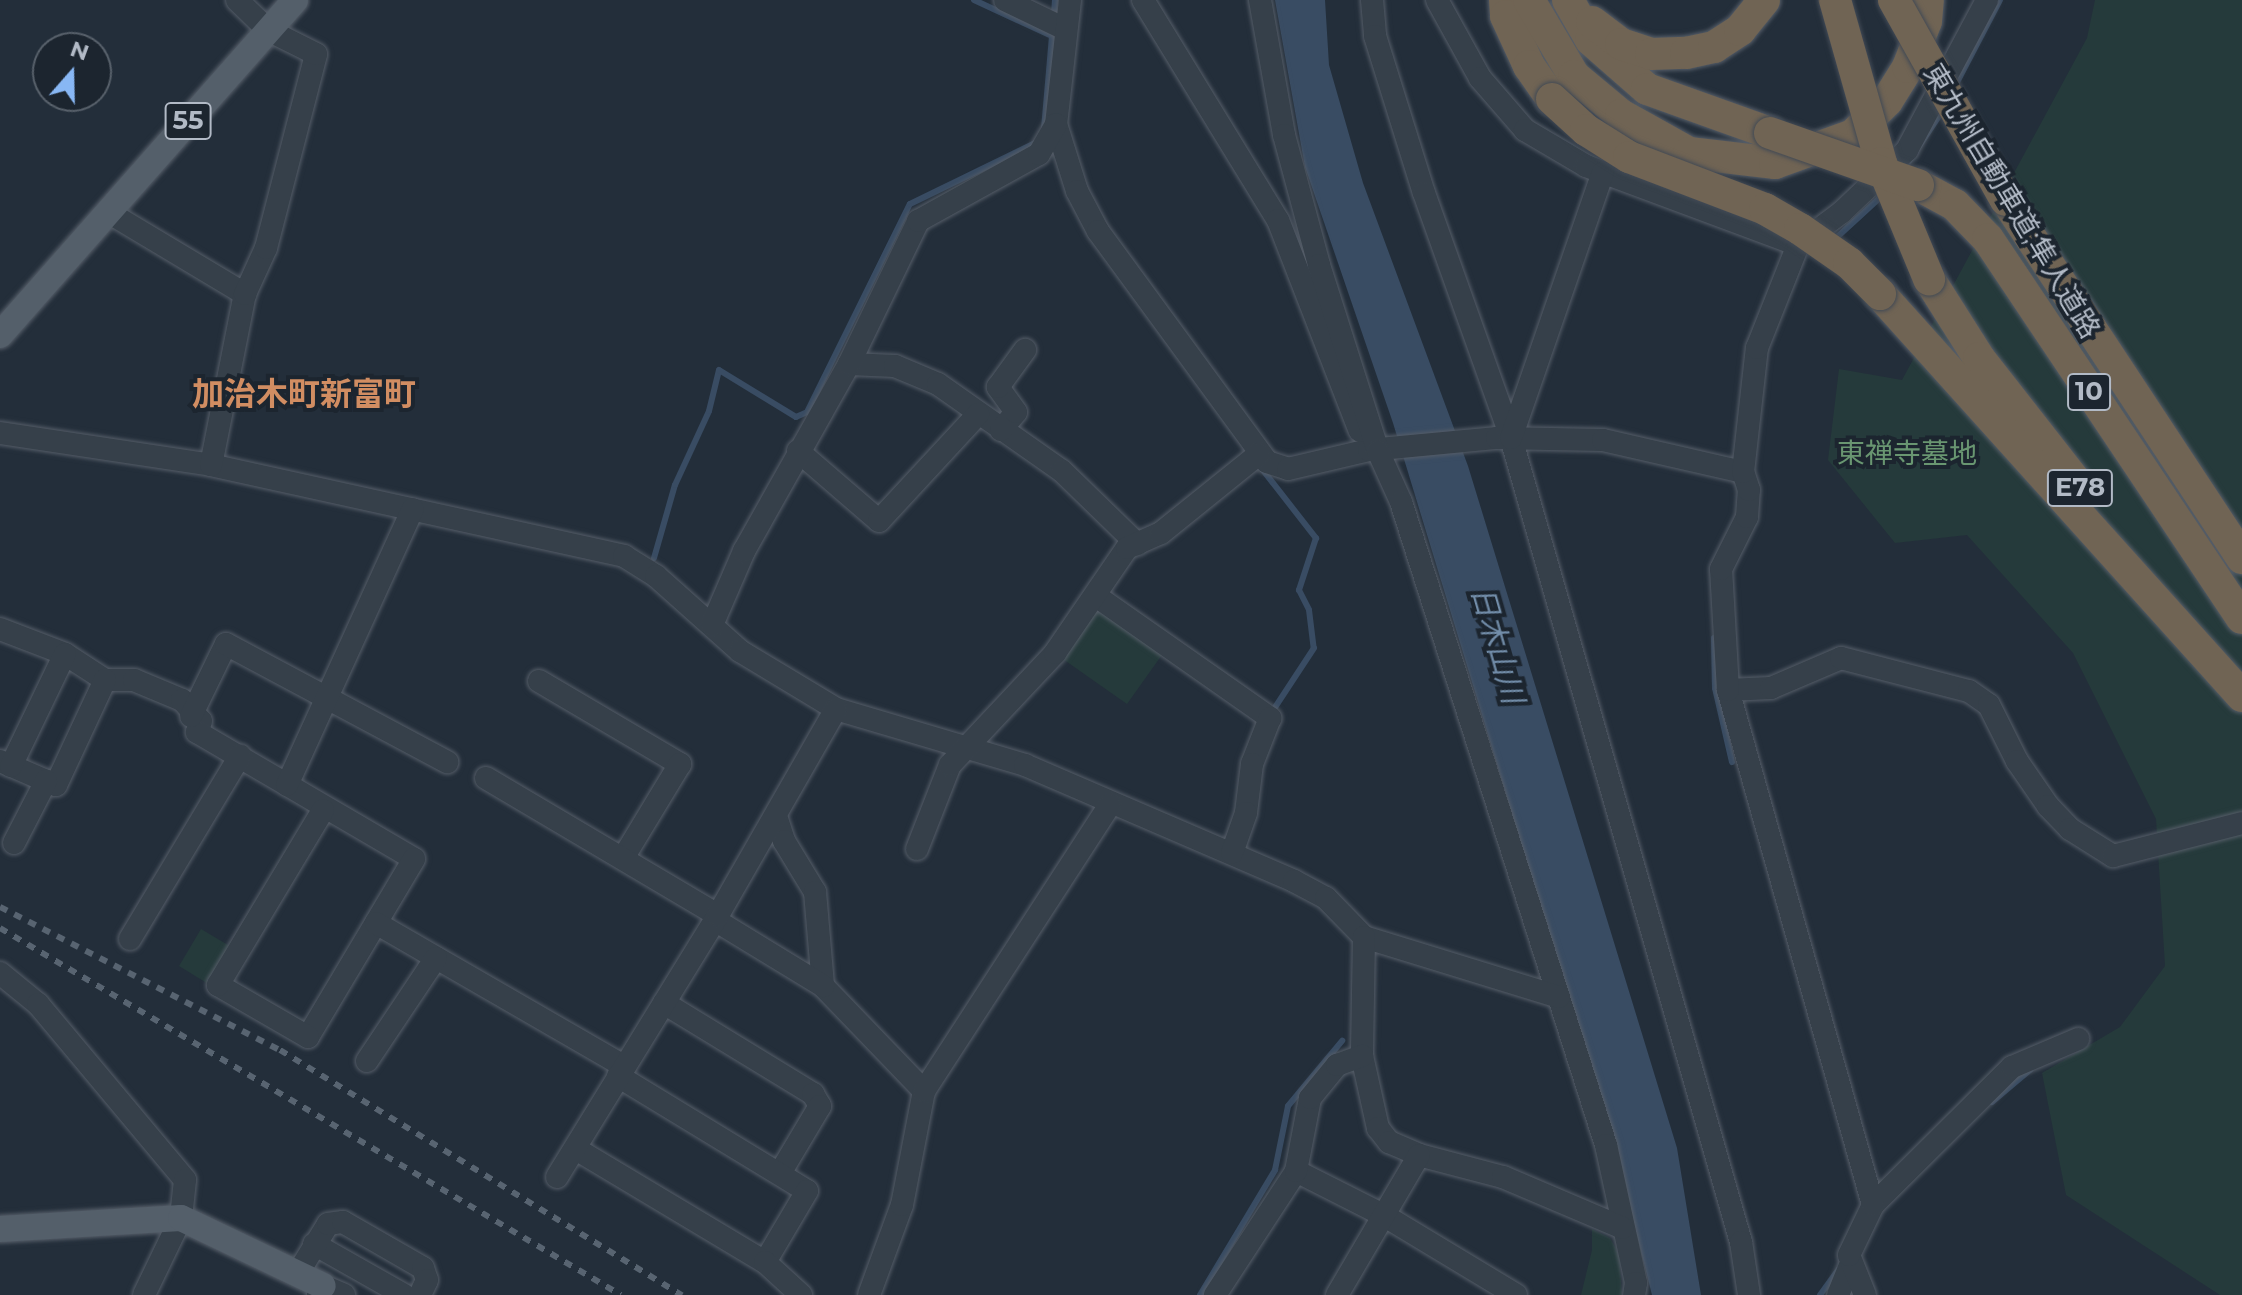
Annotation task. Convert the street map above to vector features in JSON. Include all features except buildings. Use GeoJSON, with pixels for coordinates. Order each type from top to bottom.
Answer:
{"type":"FeatureCollection","features":[{"type":"Feature","properties":{"kind":"highway"},"geometry":{"type":"LineString","coordinates":[[1505,0],[1506,16],[1529,66],[1552,99],[1586,130],[1629,157],[1765,209],[1849,263],[2242,693]]}},
{"type":"Feature","properties":{"kind":"highway"},"geometry":{"type":"LineString","coordinates":[[1529,0],[1574,76],[1621,115],[1689,153],[1775,163],[1853,135],[1887,101],[1908,67],[1926,21],[1928,0]]}},
{"type":"Feature","properties":{"kind":"highway"},"geometry":{"type":"LineString","coordinates":[[1569,3],[1621,44],[1651,54],[1714,47],[1740,30],[1764,0]]}},
{"type":"Feature","properties":{"kind":"highway","name":"E78"},"geometry":{"type":"LineString","coordinates":[[1835,0],[1881,163],[1929,279],[2008,397],[2242,693]]}},
{"type":"Feature","properties":{"kind":"highway","name":"東九州自動車道;隼人道路"},"geometry":{"type":"LineString","coordinates":[[1894,0],[2006,200],[2242,558]]}},
{"type":"Feature","properties":{"kind":"highway","name":"10"},"geometry":{"type":"LineString","coordinates":[[1569,3],[1591,40],[1647,89],[1918,185],[1955,205],[1988,239],[2242,618]]}},
{"type":"Feature","properties":{"kind":"main road","name":"55"},"geometry":{"type":"LineString","coordinates":[[0,335],[295,0]]}},
{"type":"Feature","properties":{"kind":"main road"},"geometry":{"type":"LineString","coordinates":[[0,1229],[181,1218],[298,1273],[328,1292]]}},
{"type":"Feature","properties":{"kind":"street"},"geometry":{"type":"LineString","coordinates":[[211,465],[245,294],[266,248],[316,54],[268,30],[237,0]]}},
{"type":"Feature","properties":{"kind":"street"},"geometry":{"type":"LineString","coordinates":[[1005,0],[1063,28]]}},
{"type":"Feature","properties":{"kind":"street"},"geometry":{"type":"LineString","coordinates":[[1070,0],[1063,28],[1056,124],[1077,191],[1098,231],[1259,454],[1278,469],[1378,451],[1504,438],[1603,440],[1743,472]]}},
{"type":"Feature","properties":{"kind":"street"},"geometry":{"type":"LineString","coordinates":[[1143,0],[1278,220],[1338,385],[1378,451],[1401,502],[1606,1145],[1636,1283],[1634,1295]]}},
{"type":"Feature","properties":{"kind":"street"},"geometry":{"type":"LineString","coordinates":[[1260,0],[1284,135],[1378,451]]}},
{"type":"Feature","properties":{"kind":"street"},"geometry":{"type":"LineString","coordinates":[[1372,0],[1375,36],[1504,438],[1741,1242],[1749,1295]]}},
{"type":"Feature","properties":{"kind":"street"},"geometry":{"type":"LineString","coordinates":[[1437,0],[1480,78],[1525,130],[1603,172],[1798,245]]}},
{"type":"Feature","properties":{"kind":"street"},"geometry":{"type":"LineString","coordinates":[[1456,0],[1457,35]]}},
{"type":"Feature","properties":{"kind":"street"},"geometry":{"type":"LineString","coordinates":[[1873,1205],[1728,690],[1721,569],[1747,517],[1749,490],[1743,472],[1757,348],[1798,245],[1842,212],[1907,150],[1987,0]]}},
{"type":"Feature","properties":{"kind":"street"},"geometry":{"type":"LineString","coordinates":[[712,625],[798,451],[849,364],[918,221],[1039,154],[1056,124]]}},
{"type":"Feature","properties":{"kind":"street"},"geometry":{"type":"LineString","coordinates":[[1504,438],[1603,172]]}},
{"type":"Feature","properties":{"kind":"street"},"geometry":{"type":"LineString","coordinates":[[108,212],[245,294]]}},
{"type":"Feature","properties":{"kind":"street"},"geometry":{"type":"LineString","coordinates":[[1001,430],[1016,412],[998,387],[1025,350]]}},
{"type":"Feature","properties":{"kind":"street"},"geometry":{"type":"LineString","coordinates":[[849,364],[895,366],[938,384],[1062,471],[1137,544]]}},
{"type":"Feature","properties":{"kind":"street"},"geometry":{"type":"LineString","coordinates":[[798,451],[879,521],[978,414]]}},
{"type":"Feature","properties":{"kind":"street"},"geometry":{"type":"LineString","coordinates":[[0,433],[211,465],[624,556],[640,563],[740,651],[836,709],[967,744],[1232,853],[1326,898],[1364,937],[1559,997]]}},
{"type":"Feature","properties":{"kind":"street"},"geometry":{"type":"LineString","coordinates":[[917,849],[950,765],[1055,653],[1127,548],[1161,533],[1259,454]]}},
{"type":"Feature","properties":{"kind":"street"},"geometry":{"type":"LineString","coordinates":[[287,785],[413,509]]}},
{"type":"Feature","properties":{"kind":"street"},"geometry":{"type":"LineString","coordinates":[[1096,596],[1270,718],[1252,764],[1246,813],[1232,853]]}},
{"type":"Feature","properties":{"kind":"street"},"geometry":{"type":"LineString","coordinates":[[0,629],[65,654],[105,680],[134,680],[182,700],[191,716],[201,721],[197,732],[323,810],[414,859],[308,1037],[218,985],[323,810]]}},
{"type":"Feature","properties":{"kind":"street"},"geometry":{"type":"LineString","coordinates":[[191,716],[226,644],[447,762]]}},
{"type":"Feature","properties":{"kind":"street"},"geometry":{"type":"LineString","coordinates":[[65,654],[6,764],[56,785],[105,680]]}},
{"type":"Feature","properties":{"kind":"street"},"geometry":{"type":"LineString","coordinates":[[1728,690],[1771,688],[1841,658],[1969,691],[1989,705],[2017,761],[2048,806],[2070,829],[2113,856],[2242,823]]}},
{"type":"Feature","properties":{"kind":"street"},"geometry":{"type":"LineString","coordinates":[[539,681],[680,764],[623,858]]}},
{"type":"Feature","properties":{"kind":"street"},"geometry":{"type":"LineString","coordinates":[[557,1177],[716,918],[836,709]]}},
{"type":"Feature","properties":{"kind":"street"},"geometry":{"type":"LineString","coordinates":[[130,939],[240,756]]}},
{"type":"Feature","properties":{"kind":"street"},"geometry":{"type":"LineString","coordinates":[[486,778],[623,858],[823,986],[924,1091]]}},
{"type":"Feature","properties":{"kind":"street"},"geometry":{"type":"LineString","coordinates":[[14,843],[46,781]]}},
{"type":"Feature","properties":{"kind":"street"},"geometry":{"type":"LineString","coordinates":[[872,1294],[902,1205],[924,1091],[1110,805]]}},
{"type":"Feature","properties":{"kind":"street"},"geometry":{"type":"LineString","coordinates":[[776,816],[784,841],[815,892],[823,986]]}},
{"type":"Feature","properties":{"kind":"street"},"geometry":{"type":"LineString","coordinates":[[376,923],[621,1071],[807,1191],[765,1262]]}},
{"type":"Feature","properties":{"kind":"street"},"geometry":{"type":"LineString","coordinates":[[1364,937],[1362,1056],[1378,1128],[1389,1142],[1419,1155],[1503,1177],[1623,1228]]}},
{"type":"Feature","properties":{"kind":"street"},"geometry":{"type":"LineString","coordinates":[[367,1061],[436,958]]}},
{"type":"Feature","properties":{"kind":"street"},"geometry":{"type":"LineString","coordinates":[[0,973],[38,1004],[185,1180],[181,1218],[144,1295]]}},
{"type":"Feature","properties":{"kind":"street"},"geometry":{"type":"LineString","coordinates":[[664,1003],[813,1094],[820,1106],[780,1173]]}},
{"type":"Feature","properties":{"kind":"street"},"geometry":{"type":"LineString","coordinates":[[1838,1295],[1850,1266],[1852,1245],[1873,1205],[2012,1067],[2078,1039]]}},
{"type":"Feature","properties":{"kind":"street"},"geometry":{"type":"LineString","coordinates":[[1215,1295],[1296,1171],[1310,1098],[1337,1065],[1362,1056]]}},
{"type":"Feature","properties":{"kind":"street"},"geometry":{"type":"LineString","coordinates":[[576,1149],[765,1262],[801,1295]]}},
{"type":"Feature","properties":{"kind":"street"},"geometry":{"type":"LineString","coordinates":[[1338,1295],[1419,1155]]}},
{"type":"Feature","properties":{"kind":"street"},"geometry":{"type":"LineString","coordinates":[[1296,1171],[1385,1216],[1516,1295]]}},
{"type":"Feature","properties":{"kind":"street"},"geometry":{"type":"LineString","coordinates":[[298,1273],[328,1224],[343,1222],[423,1268],[427,1280],[420,1295]]}},
{"type":"Feature","properties":{"kind":"street"},"geometry":{"type":"LineString","coordinates":[[314,1244],[404,1295]]}},
{"type":"Feature","properties":{"kind":"street"},"geometry":{"type":"LineString","coordinates":[[1850,1266],[1865,1295]]}},
{"type":"Feature","properties":{"kind":"green space","name":"東禅寺墓地"},"geometry":{"type":"Polygon","coordinates":[[[2095,0],[2242,0],[2242,1295],[2220,1295],[2066,1195],[2042,1073],[2120,1027],[2165,966],[2156,819],[2073,653],[1967,535],[1895,543],[1828,460],[1839,369],[1902,380],[2087,38],[2095,0]]]}},
{"type":"Feature","properties":{"kind":"green space"},"geometry":{"type":"Polygon","coordinates":[[[1103,608],[1164,652],[1127,704],[1060,657],[1093,610],[1103,608]]]}},
{"type":"Feature","properties":{"kind":"green space"},"geometry":{"type":"Polygon","coordinates":[[[201,929],[233,948],[210,985],[179,966],[201,929]]]}},
{"type":"Feature","properties":{"kind":"green space"},"geometry":{"type":"Polygon","coordinates":[[[1592,1229],[1610,1238],[1619,1254],[1622,1295],[1581,1295],[1592,1250],[1592,1229]]]}},
{"type":"Feature","properties":{"kind":"water","name":"日木山川"},"geometry":{"type":"Polygon","coordinates":[[[1275,0],[1325,0],[1329,65],[1363,183],[1468,466],[1677,1148],[1701,1295],[1652,1295],[1620,1168],[1393,423],[1305,167],[1275,0]]]}},
{"type":"Feature","properties":{"kind":"waterway"},"geometry":{"type":"LineString","coordinates":[[974,0],[1052,36],[1044,129]]}},
{"type":"Feature","properties":{"kind":"waterway"},"geometry":{"type":"LineString","coordinates":[[1054,14],[1055,0]]}},
{"type":"Feature","properties":{"kind":"waterway"},"geometry":{"type":"LineString","coordinates":[[1955,86],[2000,0]]}},
{"type":"Feature","properties":{"kind":"waterway"},"geometry":{"type":"LineString","coordinates":[[1903,170],[1943,110]]}},
{"type":"Feature","properties":{"kind":"waterway"},"geometry":{"type":"LineString","coordinates":[[654,558],[675,485],[709,411],[719,370],[796,417],[807,412],[910,204],[1037,142]]}},
{"type":"Feature","properties":{"kind":"waterway"},"geometry":{"type":"LineString","coordinates":[[1835,239],[1883,195]]}},
{"type":"Feature","properties":{"kind":"waterway"},"geometry":{"type":"LineString","coordinates":[[1262,469],[1316,538],[1299,590],[1309,610],[1314,648],[1272,712]]}},
{"type":"Feature","properties":{"kind":"waterway"},"geometry":{"type":"LineString","coordinates":[[1714,638],[1715,688],[1732,762]]}},
{"type":"Feature","properties":{"kind":"waterway"},"geometry":{"type":"LineString","coordinates":[[1200,1295],[1275,1170],[1288,1106],[1342,1041]]}},
{"type":"Feature","properties":{"kind":"waterway"},"geometry":{"type":"LineString","coordinates":[[1992,1102],[2030,1070]]}},
{"type":"Feature","properties":{"kind":"waterway"},"geometry":{"type":"LineString","coordinates":[[1820,1295],[1838,1270]]}},
{"type":"Feature","properties":{"kind":"railway"},"geometry":{"type":"LineString","coordinates":[[0,907],[280,1050],[682,1295]]}},
{"type":"Feature","properties":{"kind":"railway"},"geometry":{"type":"LineString","coordinates":[[0,928],[621,1295]]}},
{"type":"Feature","properties":{"kind":"district","name":"加治木町新富町"},"geometry":{"type":"Point","coordinates":[304,394]}}]}
